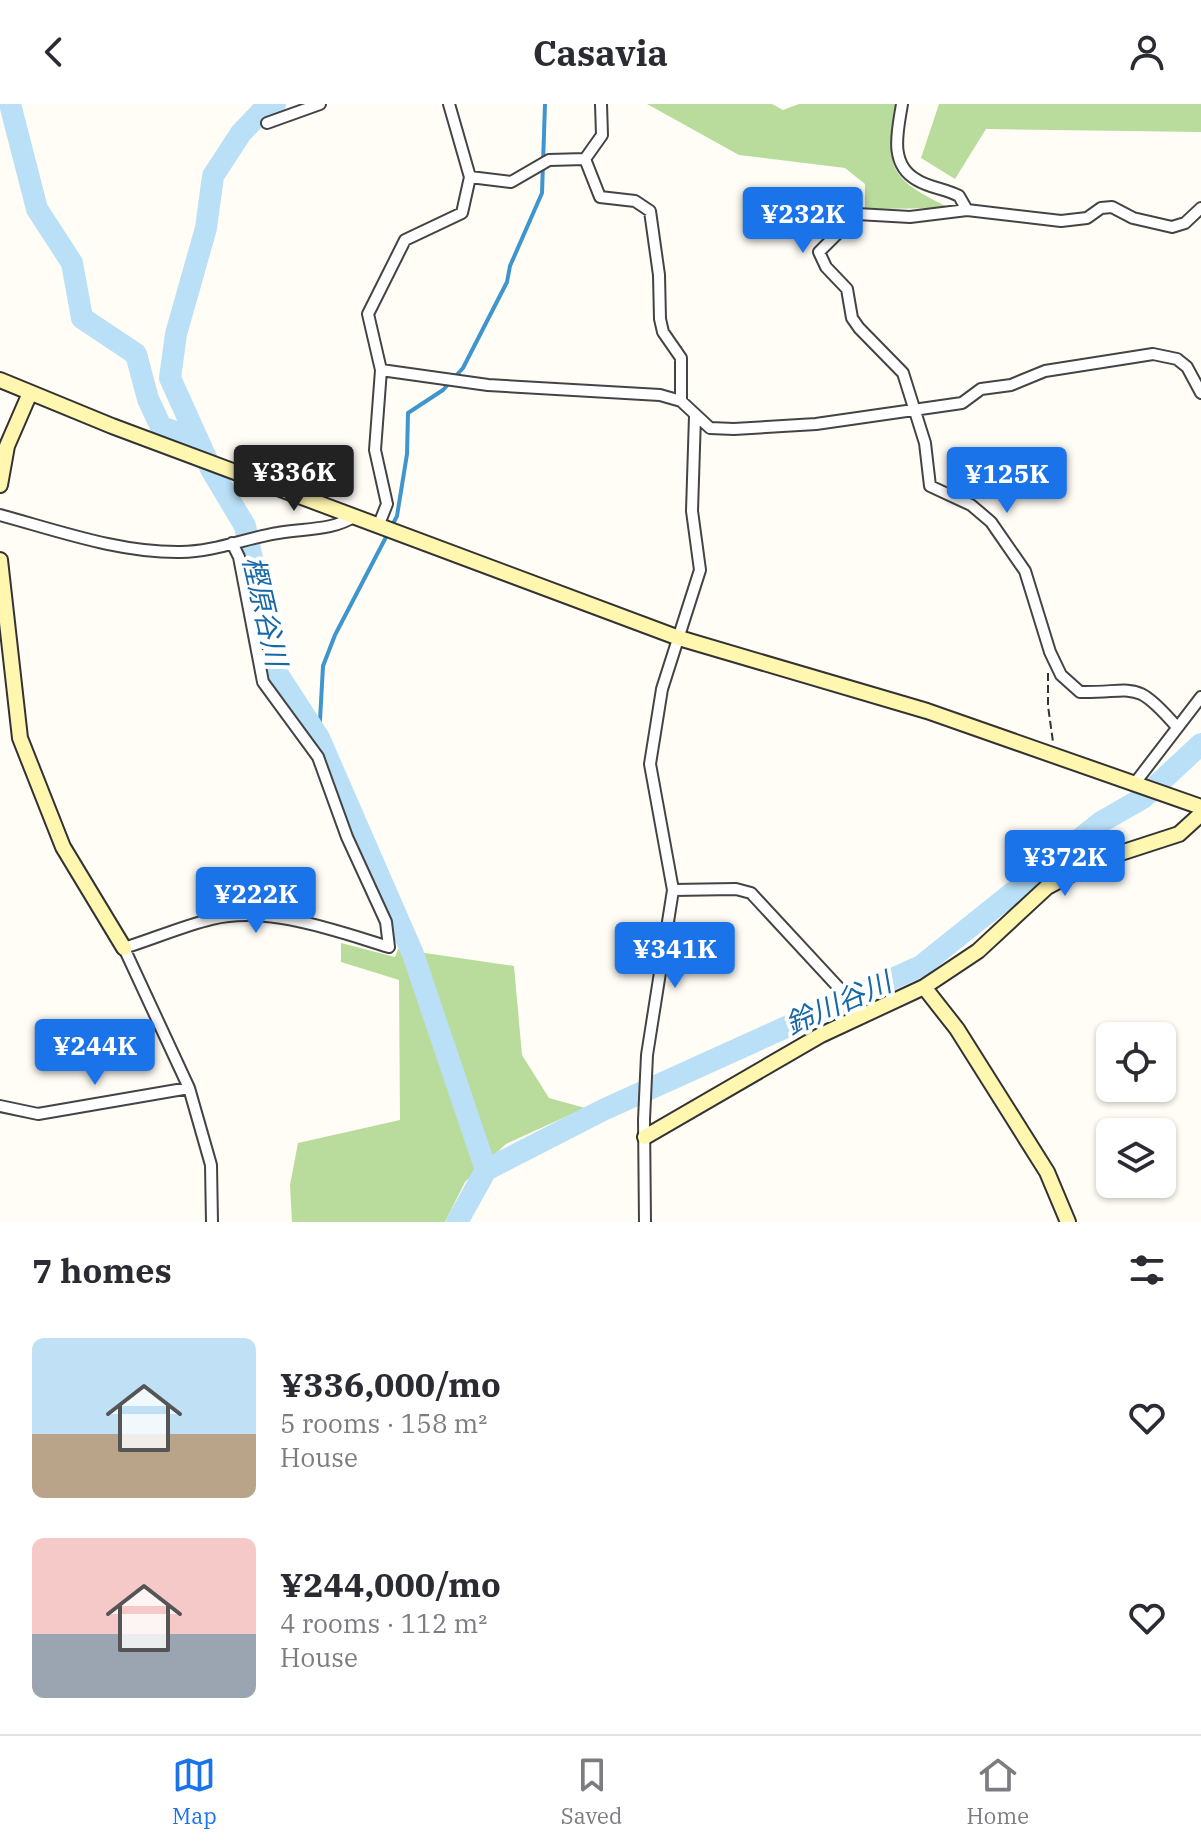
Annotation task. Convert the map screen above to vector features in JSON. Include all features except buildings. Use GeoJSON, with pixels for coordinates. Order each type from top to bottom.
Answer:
{"type":"FeatureCollection","features":[{"type":"Feature","properties":{"kind":"street"},"geometry":{"type":"LineString","coordinates":[[267,123],[320,104]]}},
{"type":"Feature","properties":{"kind":"street"},"geometry":{"type":"LineString","coordinates":[[386,527],[387,504],[375,450],[381,370],[368,314],[370,303],[405,240],[462,213],[470,177],[449,104]]}},
{"type":"Feature","properties":{"kind":"street"},"geometry":{"type":"LineString","coordinates":[[470,177],[511,182],[544,163],[585,159],[602,135],[601,104]]}},
{"type":"Feature","properties":{"kind":"street"},"geometry":{"type":"LineString","coordinates":[[902,104],[897,156],[904,168],[916,180],[959,196],[967,210]]}},
{"type":"Feature","properties":{"kind":"street"},"geometry":{"type":"LineString","coordinates":[[585,159],[600,197],[635,201],[650,211],[659,275],[660,319],[663,332],[681,358],[681,401]]}},
{"type":"Feature","properties":{"kind":"street"},"geometry":{"type":"LineString","coordinates":[[1176,726],[1145,693],[1126,688],[1080,692],[1061,675],[1050,652],[1025,571],[991,522],[971,505],[930,486],[925,443],[903,373],[852,318],[847,289],[826,267],[819,252],[857,214],[910,217],[967,210],[1061,221],[1087,218],[1101,208],[1112,207],[1133,218],[1172,227],[1185,223],[1201,208]]}},
{"type":"Feature","properties":{"kind":"street"},"geometry":{"type":"LineString","coordinates":[[381,370],[488,385],[660,395],[681,401],[710,428],[734,429],[816,424],[962,403],[981,389],[1011,385],[1045,371],[1153,354],[1177,359],[1187,367],[1201,393]]}},
{"type":"Feature","properties":{"kind":"street"},"geometry":{"type":"LineString","coordinates":[[0,380],[679,638],[927,711],[1201,807]]}},
{"type":"Feature","properties":{"kind":"street"},"geometry":{"type":"LineString","coordinates":[[0,485],[7,446],[30,393]]}},
{"type":"Feature","properties":{"kind":"street"},"geometry":{"type":"LineString","coordinates":[[645,1222],[645,1085],[673,890],[650,764],[662,689],[700,570],[692,511],[695,416]]}},
{"type":"Feature","properties":{"kind":"street"},"geometry":{"type":"LineString","coordinates":[[0,515],[114,546],[180,553],[256,536],[328,527],[355,516]]}},
{"type":"Feature","properties":{"kind":"street"},"geometry":{"type":"LineString","coordinates":[[124,948],[215,918],[242,917],[298,920],[389,947],[386,922],[347,837],[318,757],[263,682],[235,542]]}},
{"type":"Feature","properties":{"kind":"street"},"geometry":{"type":"LineString","coordinates":[[0,560],[20,738],[63,847],[124,948],[189,1088],[211,1165],[212,1222]]}},
{"type":"Feature","properties":{"kind":"street"},"geometry":{"type":"LineString","coordinates":[[1138,784],[1176,726],[1201,697]]}},
{"type":"Feature","properties":{"kind":"street"},"geometry":{"type":"LineString","coordinates":[[645,1137],[861,1011],[924,987],[978,951],[1047,887],[1096,861],[1179,834],[1201,814]]}},
{"type":"Feature","properties":{"kind":"street"},"geometry":{"type":"LineString","coordinates":[[673,890],[736,889],[751,893],[861,1011]]}},
{"type":"Feature","properties":{"kind":"street"},"geometry":{"type":"LineString","coordinates":[[924,987],[957,1029],[1047,1172],[1068,1222]]}},
{"type":"Feature","properties":{"kind":"street"},"geometry":{"type":"LineString","coordinates":[[0,1106],[38,1114],[189,1088]]}},
{"type":"Feature","properties":{"kind":"path"},"geometry":{"type":"LineString","coordinates":[[1050,652],[1048,706],[1055,755]]}},
{"type":"Feature","properties":{"kind":"green space"},"geometry":{"type":"Polygon","coordinates":[[[647,104],[772,104],[783,110],[799,104],[897,104],[891,145],[896,171],[915,189],[950,208],[865,209],[865,184],[845,168],[739,155],[647,104]]]}},
{"type":"Feature","properties":{"kind":"green space"},"geometry":{"type":"Polygon","coordinates":[[[939,104],[1201,104],[1201,132],[986,129],[955,179],[921,158],[939,104]]]}},
{"type":"Feature","properties":{"kind":"green space"},"geometry":{"type":"Polygon","coordinates":[[[341,943],[395,957],[398,949],[514,966],[522,1055],[549,1098],[585,1108],[506,1144],[465,1182],[445,1222],[292,1222],[290,1185],[298,1143],[400,1120],[399,980],[341,962],[341,943]]]}},
{"type":"Feature","properties":{"kind":"waterway"},"geometry":{"type":"LineString","coordinates":[[10,104],[37,209],[72,263],[82,318],[136,354],[148,399],[161,427],[198,440]]}},
{"type":"Feature","properties":{"kind":"waterway","name":"樫原谷川"},"geometry":{"type":"LineString","coordinates":[[275,104],[265,108],[241,133],[213,176],[206,228],[176,334],[170,378],[211,469],[245,526],[277,673],[319,738],[413,954],[486,1170]]}},
{"type":"Feature","properties":{"kind":"waterway"},"geometry":{"type":"LineString","coordinates":[[319,738],[323,666],[335,635],[397,516],[407,454],[408,413],[443,390],[463,368],[507,282],[510,266],[542,193],[545,104]]}},
{"type":"Feature","properties":{"kind":"waterway","name":"鈴川谷川"},"geometry":{"type":"LineString","coordinates":[[457,1222],[486,1170],[603,1110],[921,966],[1101,822],[1143,798],[1201,744]]}}]}
